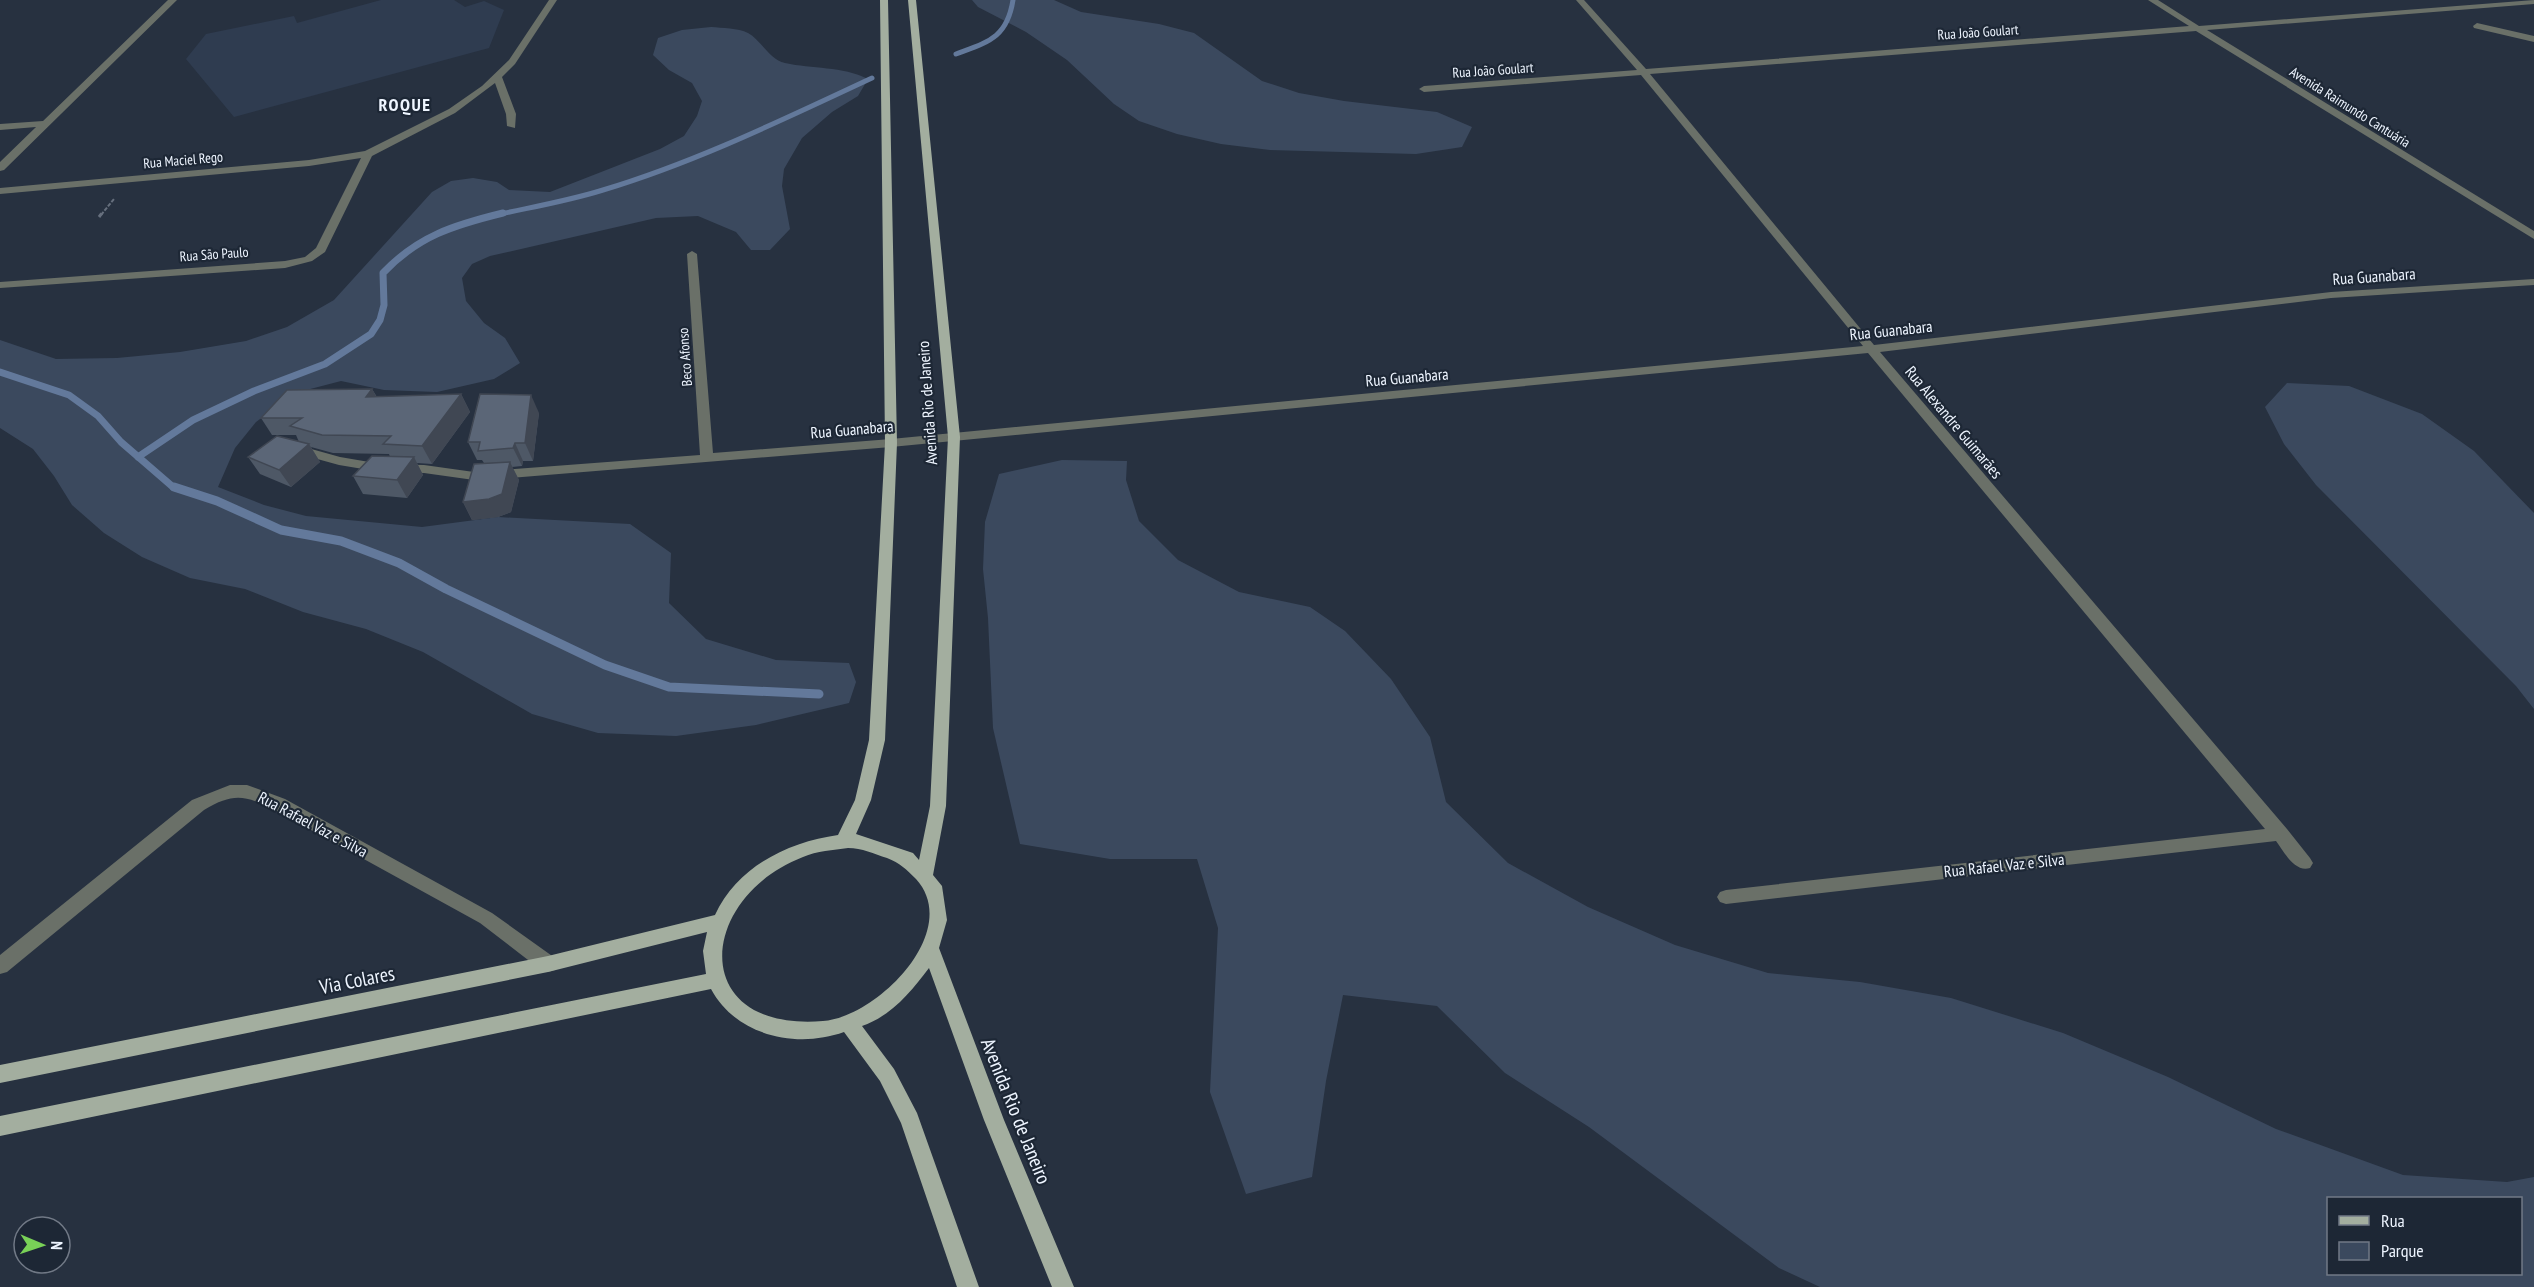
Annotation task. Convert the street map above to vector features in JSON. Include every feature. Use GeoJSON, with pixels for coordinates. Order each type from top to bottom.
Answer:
{"type":"FeatureCollection","features":[{"type":"Feature","properties":{"kind":"main road","name":"Avenida Rio de Janeiro"},"geometry":{"type":"LineString","coordinates":[[844,842],[863,800],[877,740],[891,443],[884,0]]}},
{"type":"Feature","properties":{"kind":"main road","name":"Avenida Rio de Janeiro"},"geometry":{"type":"LineString","coordinates":[[912,0],[954,437],[938,806],[925,874]]}},
{"type":"Feature","properties":{"kind":"main road"},"geometry":{"type":"LineString","coordinates":[[858,841],[883,845],[903,854],[925,874],[932,885],[938,905],[938,927],[931,950],[919,973],[899,993],[876,1010],[849,1023],[820,1030],[791,1032],[765,1026],[743,1016],[726,1000],[715,980],[712,958],[715,935],[721,921],[740,892],[759,873],[782,858],[807,848],[858,841]]}},
{"type":"Feature","properties":{"kind":"main road","name":"Via Colares"},"geometry":{"type":"LineString","coordinates":[[0,1074],[548,964],[721,921]]}},
{"type":"Feature","properties":{"kind":"main road","name":"Avenida Rio de Janeiro"},"geometry":{"type":"LineString","coordinates":[[931,950],[994,1120],[1063,1287]]}},
{"type":"Feature","properties":{"kind":"main road"},"geometry":{"type":"LineString","coordinates":[[0,1126],[715,980]]}},
{"type":"Feature","properties":{"kind":"main road"},"geometry":{"type":"LineString","coordinates":[[849,1023],[887,1075],[910,1120],[968,1287]]}},
{"type":"Feature","properties":{"kind":"street"},"geometry":{"type":"LineString","coordinates":[[0,168],[42,124],[173,0]]}},
{"type":"Feature","properties":{"kind":"street","name":"Rua Maciel Rego"},"geometry":{"type":"LineString","coordinates":[[0,191],[309,163],[368,154],[452,111],[497,78],[512,62],[553,0]]}},
{"type":"Feature","properties":{"kind":"street","name":"Rua Alexandre Guimarães"},"geometry":{"type":"LineString","coordinates":[[1580,0],[1644,72],[1871,349],[2304,863]]}},
{"type":"Feature","properties":{"kind":"street","name":"Avenida Raimundo Cantuária"},"geometry":{"type":"LineString","coordinates":[[2152,0],[2534,236]]}},
{"type":"Feature","properties":{"kind":"street","name":"Rua João Goulart"},"geometry":{"type":"LineString","coordinates":[[1424,89],[2534,2]]}},
{"type":"Feature","properties":{"kind":"street"},"geometry":{"type":"LineString","coordinates":[[2477,26],[2534,39]]}},
{"type":"Feature","properties":{"kind":"street"},"geometry":{"type":"LineString","coordinates":[[497,78],[511,114],[512,126]]}},
{"type":"Feature","properties":{"kind":"street"},"geometry":{"type":"LineString","coordinates":[[0,127],[42,124]]}},
{"type":"Feature","properties":{"kind":"street","name":"Rua São Paulo"},"geometry":{"type":"LineString","coordinates":[[0,285],[261,266],[311,258],[321,250],[368,154]]}},
{"type":"Feature","properties":{"kind":"street","name":"Beco Afonso"},"geometry":{"type":"LineString","coordinates":[[692,254],[707,458]]}},
{"type":"Feature","properties":{"kind":"street","name":"Rua Guanabara"},"geometry":{"type":"LineString","coordinates":[[285,446],[370,467],[423,469],[474,477],[891,443],[1871,349],[2331,296],[2534,282]]}},
{"type":"Feature","properties":{"kind":"street","name":"Rua Rafael Vaz e Silva"},"geometry":{"type":"LineString","coordinates":[[0,966],[198,805],[228,790],[237,789],[252,792],[279,804],[477,913],[517,939],[548,964]]}},
{"type":"Feature","properties":{"kind":"street","name":"Rua Rafael Vaz e Silva"},"geometry":{"type":"LineString","coordinates":[[1726,897],[2281,834]]}},
{"type":"Feature","properties":{"kind":"shaded area"},"geometry":{"type":"Polygon","coordinates":[[[381,0],[454,0],[465,7],[484,1],[504,10],[489,48],[234,117],[186,59],[206,34],[294,16],[297,23],[381,0]]]}},
{"type":"Feature","properties":{"kind":"green space"},"geometry":{"type":"Polygon","coordinates":[[[972,0],[1054,0],[1081,12],[1159,24],[1194,33],[1262,81],[1299,93],[1344,101],[1437,112],[1472,127],[1462,147],[1416,154],[1270,150],[1221,144],[1177,134],[1139,121],[1114,104],[1067,60],[1026,32],[978,7],[972,0]]]}},
{"type":"Feature","properties":{"kind":"green space"},"geometry":{"type":"Polygon","coordinates":[[[711,27],[744,31],[757,40],[774,58],[785,63],[848,72],[868,79],[858,96],[832,112],[802,138],[784,169],[782,186],[790,229],[770,250],[751,250],[736,232],[698,216],[656,218],[490,256],[472,264],[462,278],[466,301],[484,323],[505,338],[520,363],[494,379],[437,392],[384,390],[341,381],[295,393],[256,422],[235,448],[218,487],[264,505],[306,516],[422,527],[498,517],[630,524],[671,553],[669,603],[706,639],[776,660],[849,663],[856,682],[849,703],[756,725],[676,736],[598,733],[532,714],[423,652],[366,629],[303,612],[245,589],[190,578],[142,557],[104,533],[72,505],[54,476],[33,449],[0,428],[0,340],[56,359],[117,358],[180,352],[246,341],[287,327],[334,300],[432,192],[451,181],[473,178],[497,182],[509,190],[550,192],[660,149],[684,136],[697,116],[702,101],[692,83],[669,70],[653,55],[658,38],[682,30],[711,27]]]}},
{"type":"Feature","properties":{"kind":"green space"},"geometry":{"type":"Polygon","coordinates":[[[2287,383],[2349,386],[2422,414],[2474,451],[2534,513],[2534,709],[2516,686],[2316,485],[2284,444],[2265,407],[2287,383]]]}},
{"type":"Feature","properties":{"kind":"green space"},"geometry":{"type":"Polygon","coordinates":[[[1062,460],[1127,461],[1126,480],[1139,521],[1178,560],[1239,592],[1310,607],[1345,631],[1391,679],[1430,737],[1446,802],[1508,863],[1588,907],[1675,945],[1768,973],[1860,982],[1951,998],[2063,1033],[2168,1077],[2276,1129],[2403,1175],[2507,1182],[2534,1177],[2534,1287],[1820,1287],[1779,1268],[1589,1127],[1505,1073],[1437,1006],[1343,995],[1326,1081],[1312,1177],[1246,1194],[1210,1092],[1218,928],[1197,859],[1110,859],[1020,844],[993,728],[988,618],[983,569],[985,522],[999,474],[1062,460]]]}},
{"type":"Feature","properties":{"kind":"building"},"geometry":{"type":"Polygon","coordinates":[[[372,389],[366,397],[461,394],[422,446],[383,444],[391,436],[322,435],[290,426],[302,418],[261,418],[287,390],[372,389]]]}},
{"type":"Feature","properties":{"kind":"building"},"geometry":{"type":"Polygon","coordinates":[[[480,394],[531,395],[525,443],[515,443],[513,448],[478,451],[480,442],[468,442],[480,394]]]}},
{"type":"Feature","properties":{"kind":"building"},"geometry":{"type":"Polygon","coordinates":[[[277,436],[309,444],[279,470],[248,457],[277,436]]]}},
{"type":"Feature","properties":{"kind":"building"},"geometry":{"type":"Polygon","coordinates":[[[372,456],[414,457],[397,480],[353,476],[372,456]]]}},
{"type":"Feature","properties":{"kind":"building"},"geometry":{"type":"Polygon","coordinates":[[[510,462],[502,494],[489,499],[463,502],[474,464],[510,462]]]}},
{"type":"Feature","properties":{"kind":"waterway"},"geometry":{"type":"LineString","coordinates":[[956,54],[987,42],[1001,31],[1010,13],[1013,0]]}},
{"type":"Feature","properties":{"kind":"waterway"},"geometry":{"type":"LineString","coordinates":[[496,215],[563,201],[638,179],[739,139],[872,78]]}},
{"type":"Feature","properties":{"kind":"waterway"},"geometry":{"type":"LineString","coordinates":[[138,457],[193,420],[254,391],[325,364],[371,334],[380,320],[384,305],[383,273],[396,260],[423,241],[438,234],[469,222],[503,213]]}},
{"type":"Feature","properties":{"kind":"waterway"},"geometry":{"type":"LineString","coordinates":[[0,372],[69,395],[98,416],[121,442],[138,457]]}},
{"type":"Feature","properties":{"kind":"waterway"},"geometry":{"type":"LineString","coordinates":[[138,457],[173,487],[179,489]]}},
{"type":"Feature","properties":{"kind":"waterway"},"geometry":{"type":"LineString","coordinates":[[174,487],[217,501],[281,530],[341,541],[399,563],[446,589],[605,665],[669,687],[819,694]]}},
{"type":"Feature","properties":{"kind":"district","name":"ROQUE"},"geometry":{"type":"Point","coordinates":[405,104]}}]}
